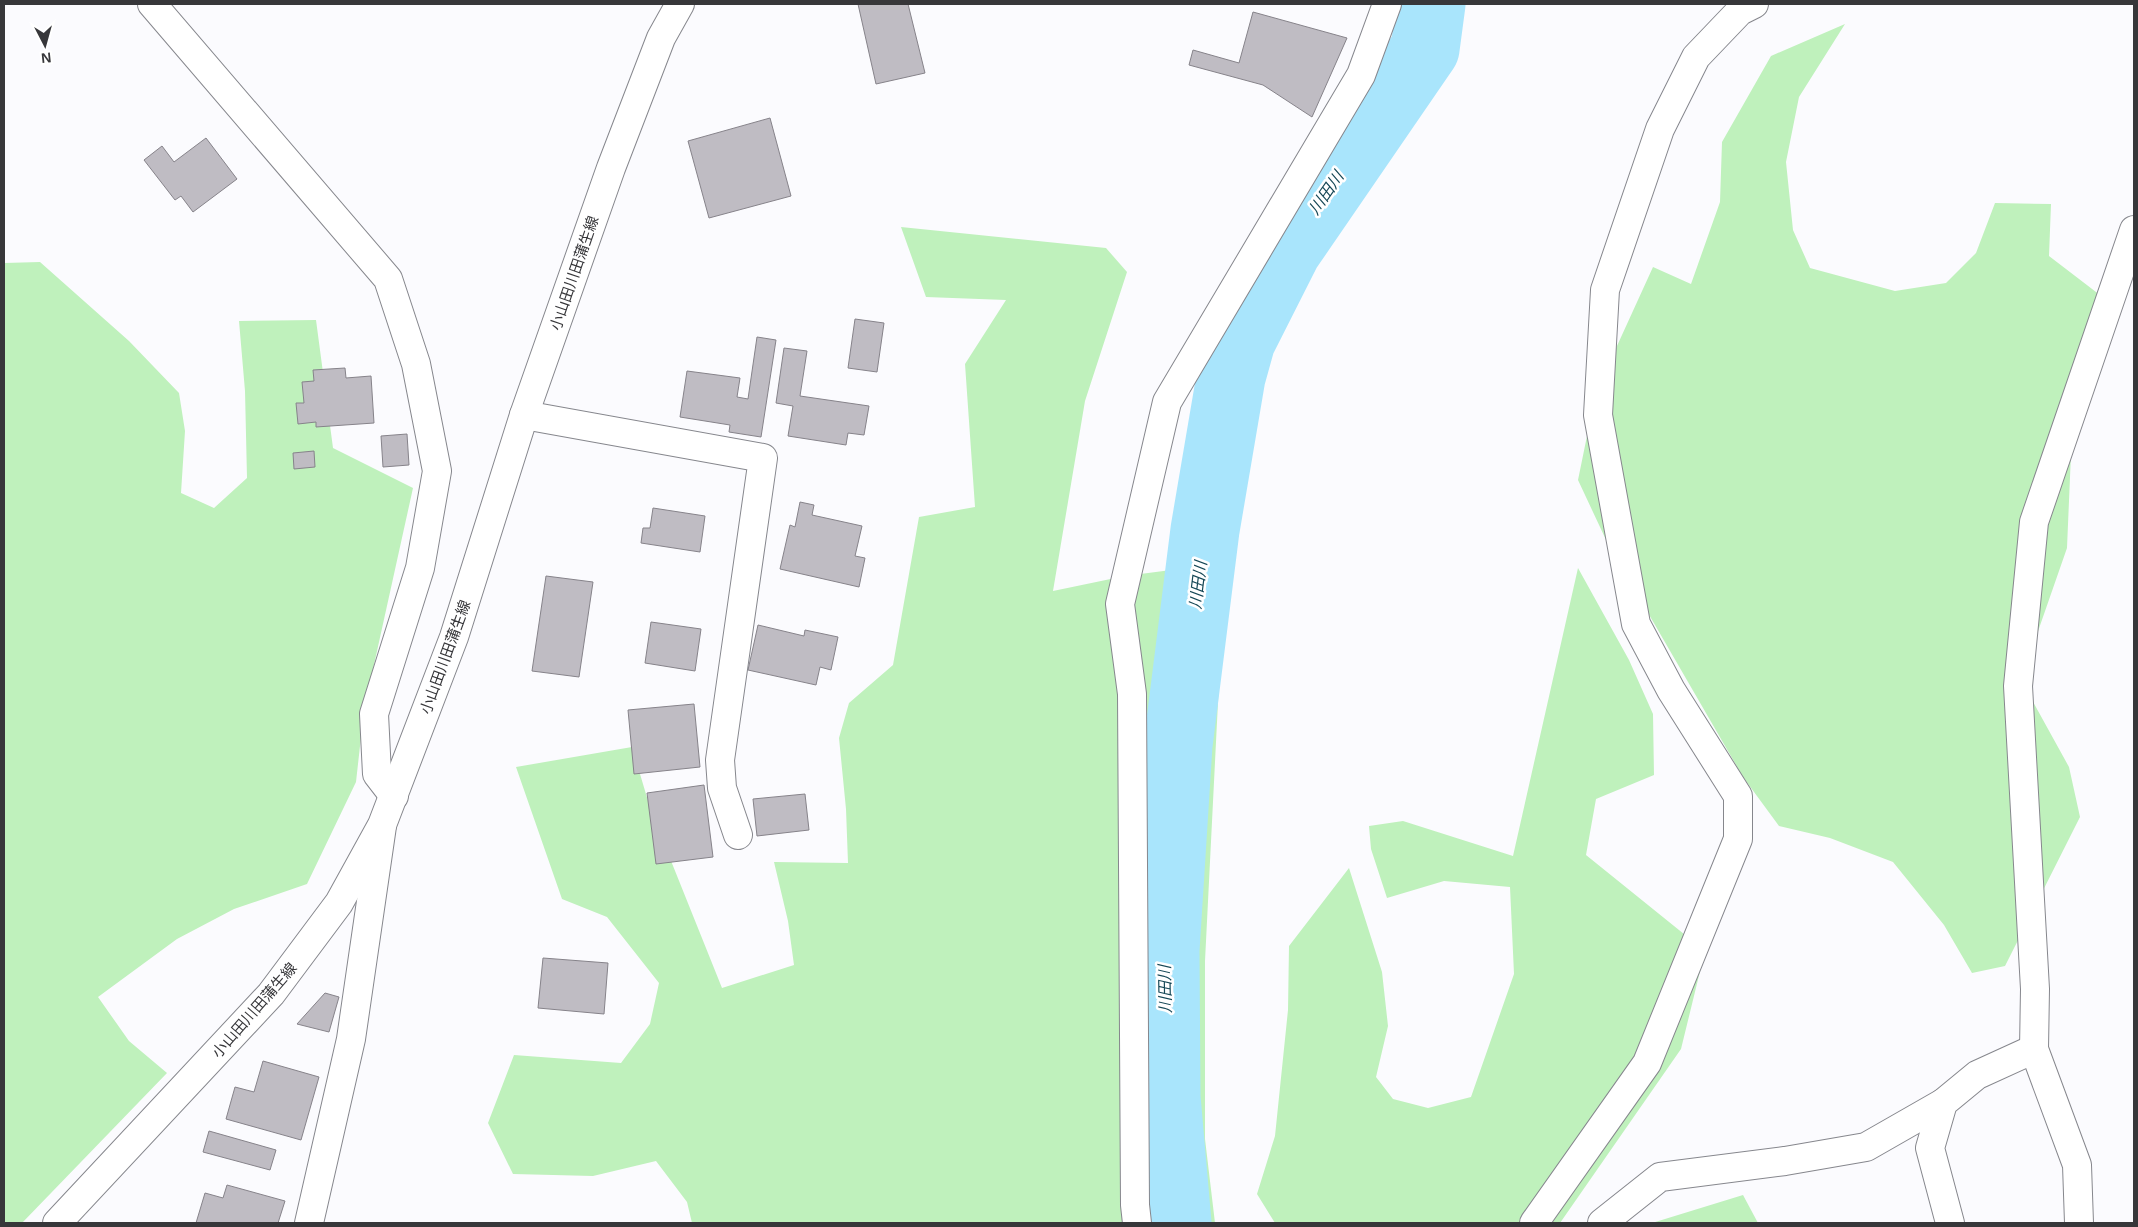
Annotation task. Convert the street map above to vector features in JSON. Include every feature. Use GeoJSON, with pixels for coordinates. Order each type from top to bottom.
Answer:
{"type":"FeatureCollection","features":[{"type":"Feature","properties":{"kind":"street"},"geometry":{"type":"LineString","coordinates":[[152,4],[388,279],[416,364],[437,471],[420,568],[374,714],[377,774],[394,796]]}},
{"type":"Feature","properties":{"kind":"street","name":"小山田川田蒲生線"},"geometry":{"type":"LineString","coordinates":[[57,1223],[271,994],[338,903],[382,825],[454,637],[524,415],[611,168],[660,38],[680,4]]}},
{"type":"Feature","properties":{"kind":"street"},"geometry":{"type":"LineString","coordinates":[[1137,1223],[1135,1205],[1132,694],[1120,604],[1167,402],[1361,75],[1387,4]]}},
{"type":"Feature","properties":{"kind":"street"},"geometry":{"type":"LineString","coordinates":[[1534,1223],[1648,1064],[1738,839],[1738,796],[1671,690],[1636,624],[1598,415],[1605,290],[1660,129],[1696,57],[1740,10],[1754,4]]}},
{"type":"Feature","properties":{"kind":"street"},"geometry":{"type":"LineString","coordinates":[[2079,1223],[2077,1165],[2034,1049],[2035,989],[2018,686],[2034,522],[2134,230]]}},
{"type":"Feature","properties":{"kind":"street"},"geometry":{"type":"LineString","coordinates":[[524,415],[763,458],[720,760],[722,788],[738,835]]}},
{"type":"Feature","properties":{"kind":"street"},"geometry":{"type":"LineString","coordinates":[[309,1223],[351,1040],[382,825]]}},
{"type":"Feature","properties":{"kind":"street"},"geometry":{"type":"LineString","coordinates":[[1602,1223],[1660,1177],[1785,1161],[1866,1147],[1943,1103],[1977,1075],[2034,1049]]}},
{"type":"Feature","properties":{"kind":"street"},"geometry":{"type":"LineString","coordinates":[[1943,1103],[1930,1148],[1950,1223]]}},
{"type":"Feature","properties":{"kind":"green space"},"geometry":{"type":"Polygon","coordinates":[[[1845,24],[1799,97],[1786,162],[1793,230],[1810,268],[1895,291],[1946,283],[1976,253],[1995,203],[2051,204],[2049,256],[2113,305],[2072,430],[2067,548],[2021,680],[2069,767],[2080,817],[2005,966],[1972,973],[1944,925],[1893,862],[1830,838],[1779,826],[1743,777],[1607,542],[1578,480],[1596,392],[1653,267],[1691,284],[1720,202],[1722,142],[1771,56],[1845,24]]]}},
{"type":"Feature","properties":{"kind":"green space"},"geometry":{"type":"Polygon","coordinates":[[[901,227],[1106,248],[1127,272],[1085,401],[1053,591],[1125,576],[1225,563],[1205,961],[1205,1139],[1215,1223],[692,1223],[687,1202],[656,1161],[593,1176],[513,1174],[488,1123],[514,1055],[621,1063],[650,1024],[659,983],[607,917],[562,899],[516,767],[632,747],[651,811],[722,988],[794,965],[788,921],[774,862],[848,863],[846,809],[839,738],[849,703],[893,665],[919,517],[975,507],[965,364],[1006,300],[926,297],[901,227]]]}},
{"type":"Feature","properties":{"kind":"green space"},"geometry":{"type":"Polygon","coordinates":[[[40,262],[129,341],[179,393],[185,431],[181,493],[214,508],[247,478],[245,391],[239,321],[316,320],[333,448],[413,488],[364,710],[356,782],[307,884],[234,909],[177,939],[98,997],[129,1041],[167,1073],[22,1223],[4,1223],[4,263],[40,262]]]}},
{"type":"Feature","properties":{"kind":"green space"},"geometry":{"type":"Polygon","coordinates":[[[1578,568],[1629,660],[1653,714],[1654,775],[1596,799],[1586,855],[1705,951],[1681,1049],[1560,1223],[1275,1223],[1257,1194],[1275,1136],[1288,1010],[1289,946],[1349,868],[1382,972],[1388,1026],[1376,1077],[1393,1099],[1428,1108],[1471,1097],[1514,974],[1510,887],[1444,881],[1387,898],[1371,849],[1369,826],[1403,821],[1513,856],[1578,568]]]}},
{"type":"Feature","properties":{"kind":"green space"},"geometry":{"type":"Polygon","coordinates":[[[1743,1195],[1758,1223],[1652,1223],[1743,1195]]]}},
{"type":"Feature","properties":{"kind":"building"},"geometry":{"type":"Polygon","coordinates":[[[858,4],[908,4],[925,73],[876,84],[858,4]]]}},
{"type":"Feature","properties":{"kind":"building"},"geometry":{"type":"Polygon","coordinates":[[[1253,12],[1347,38],[1312,117],[1263,85],[1189,65],[1193,50],[1239,63],[1253,12]]]}},
{"type":"Feature","properties":{"kind":"building"},"geometry":{"type":"Polygon","coordinates":[[[770,118],[791,196],[709,218],[688,141],[770,118]]]}},
{"type":"Feature","properties":{"kind":"building"},"geometry":{"type":"Polygon","coordinates":[[[206,138],[237,179],[193,212],[181,196],[175,200],[144,160],[162,146],[174,162],[206,138]]]}},
{"type":"Feature","properties":{"kind":"building"},"geometry":{"type":"Polygon","coordinates":[[[855,319],[884,323],[877,372],[848,368],[855,319]]]}},
{"type":"Feature","properties":{"kind":"building"},"geometry":{"type":"Polygon","coordinates":[[[757,337],[776,340],[761,437],[729,432],[730,425],[680,417],[687,371],[740,378],[737,397],[748,399],[757,337]]]}},
{"type":"Feature","properties":{"kind":"building"},"geometry":{"type":"Polygon","coordinates":[[[784,348],[807,351],[800,396],[869,406],[864,435],[848,433],[846,445],[788,436],[793,406],[776,403],[784,348]]]}},
{"type":"Feature","properties":{"kind":"building"},"geometry":{"type":"Polygon","coordinates":[[[345,368],[346,378],[371,376],[374,423],[316,427],[316,422],[298,424],[296,403],[304,403],[302,382],[314,381],[313,370],[345,368]]]}},
{"type":"Feature","properties":{"kind":"building"},"geometry":{"type":"Polygon","coordinates":[[[407,434],[409,465],[383,467],[381,436],[407,434]]]}},
{"type":"Feature","properties":{"kind":"building"},"geometry":{"type":"Polygon","coordinates":[[[314,451],[315,467],[294,469],[293,453],[314,451]]]}},
{"type":"Feature","properties":{"kind":"building"},"geometry":{"type":"Polygon","coordinates":[[[800,502],[814,505],[812,515],[862,526],[855,556],[865,558],[859,587],[780,569],[790,525],[795,527],[800,502]]]}},
{"type":"Feature","properties":{"kind":"building"},"geometry":{"type":"Polygon","coordinates":[[[653,508],[705,516],[700,552],[641,543],[643,528],[650,528],[653,508]]]}},
{"type":"Feature","properties":{"kind":"building"},"geometry":{"type":"Polygon","coordinates":[[[546,576],[593,582],[579,677],[532,671],[546,576]]]}},
{"type":"Feature","properties":{"kind":"building"},"geometry":{"type":"Polygon","coordinates":[[[651,622],[701,629],[695,671],[645,663],[651,622]]]}},
{"type":"Feature","properties":{"kind":"building"},"geometry":{"type":"Polygon","coordinates":[[[758,625],[804,636],[805,630],[838,637],[831,670],[820,667],[816,685],[748,670],[758,625]]]}},
{"type":"Feature","properties":{"kind":"building"},"geometry":{"type":"Polygon","coordinates":[[[694,704],[700,767],[634,774],[628,710],[694,704]]]}},
{"type":"Feature","properties":{"kind":"building"},"geometry":{"type":"Polygon","coordinates":[[[704,785],[713,857],[656,864],[647,793],[704,785]]]}},
{"type":"Feature","properties":{"kind":"building"},"geometry":{"type":"Polygon","coordinates":[[[805,794],[809,830],[757,836],[753,799],[805,794]]]}},
{"type":"Feature","properties":{"kind":"building"},"geometry":{"type":"Polygon","coordinates":[[[543,958],[608,963],[604,1014],[538,1008],[543,958]]]}},
{"type":"Feature","properties":{"kind":"building"},"geometry":{"type":"Polygon","coordinates":[[[325,993],[339,997],[329,1032],[297,1024],[325,993]]]}},
{"type":"Feature","properties":{"kind":"building"},"geometry":{"type":"Polygon","coordinates":[[[263,1061],[319,1077],[301,1140],[226,1119],[235,1087],[254,1092],[263,1061]]]}},
{"type":"Feature","properties":{"kind":"building"},"geometry":{"type":"Polygon","coordinates":[[[209,1131],[276,1150],[270,1170],[203,1152],[209,1131]]]}},
{"type":"Feature","properties":{"kind":"building"},"geometry":{"type":"Polygon","coordinates":[[[227,1185],[285,1201],[278,1223],[196,1223],[205,1193],[223,1198],[227,1185]]]}},
{"type":"Feature","properties":{"kind":"waterway","name":"川田川"},"geometry":{"type":"LineString","coordinates":[[1177,1223],[1166,1097],[1165,950],[1178,745],[1205,530],[1231,377],[1241,341],[1287,250],[1425,49],[1431,4]]}}]}
